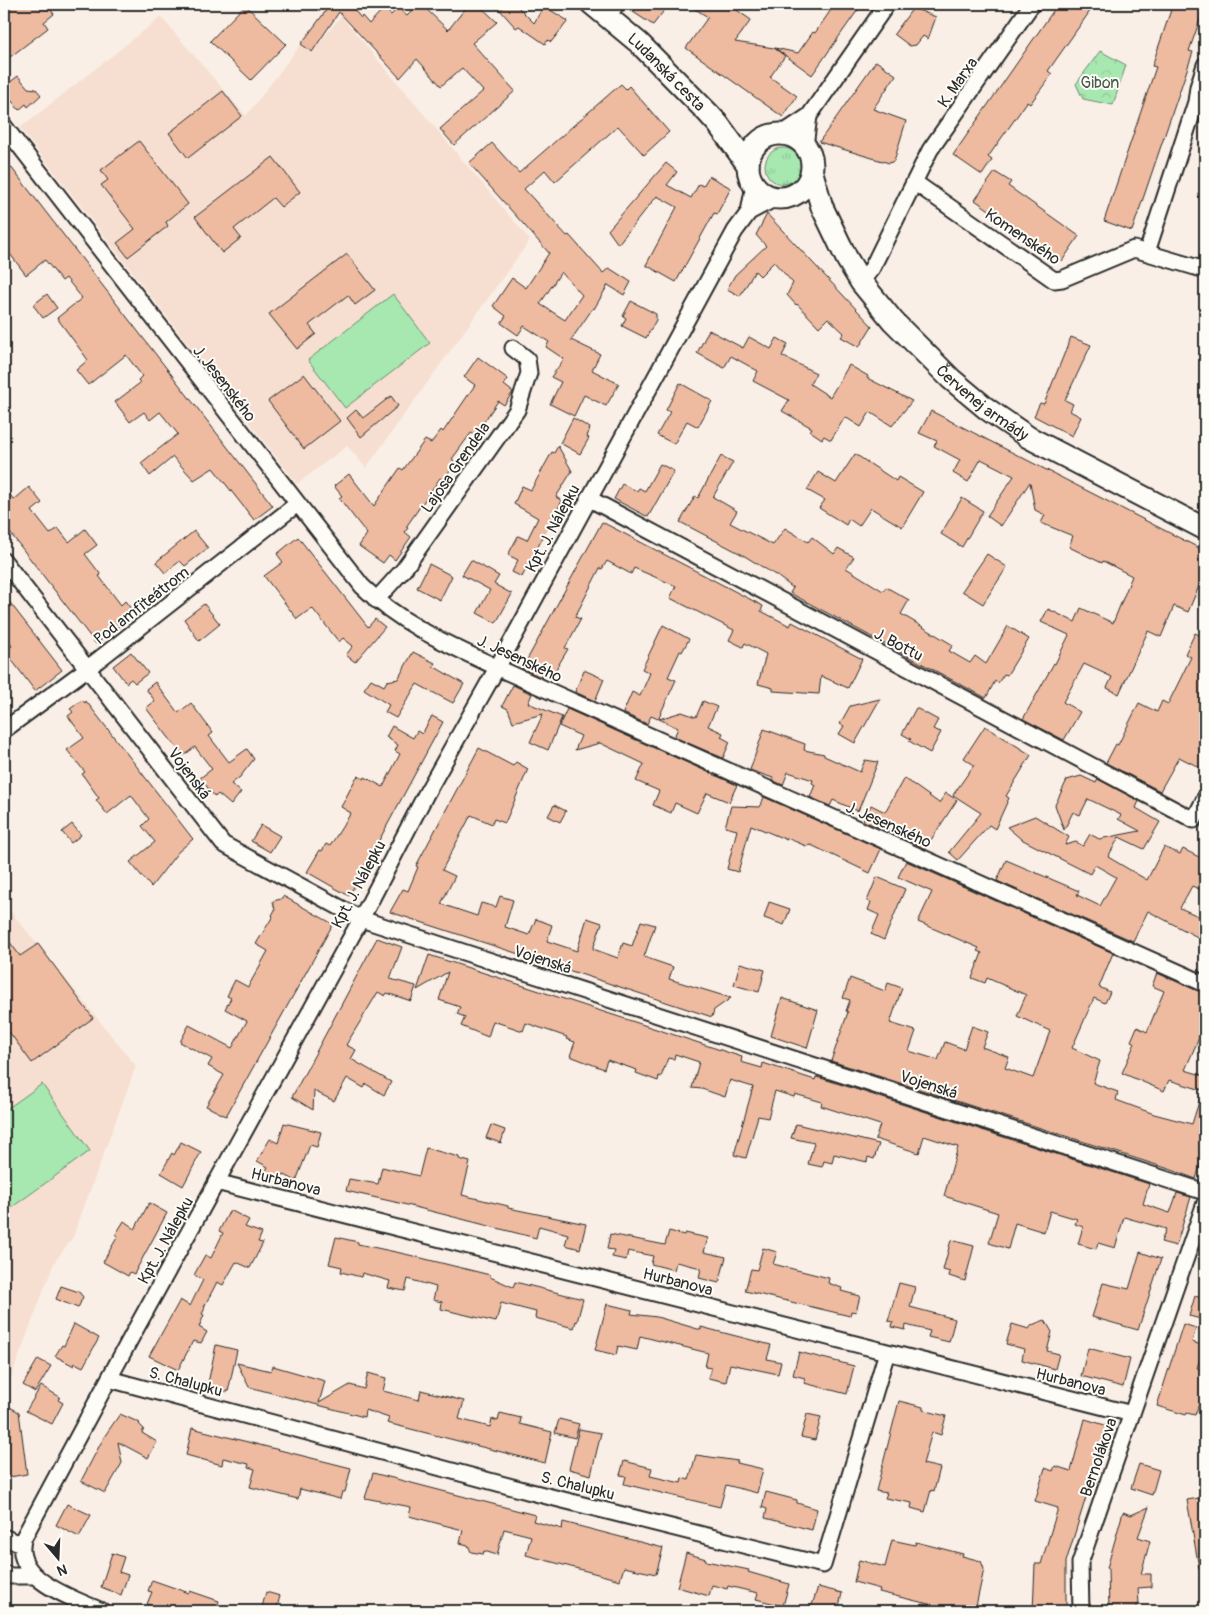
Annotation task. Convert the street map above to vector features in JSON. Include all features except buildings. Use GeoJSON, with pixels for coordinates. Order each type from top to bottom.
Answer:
{"type":"FeatureCollection","features":[{"type":"Feature","properties":{"kind":"street"},"geometry":{"type":"LineString","coordinates":[[822,207],[762,193],[754,186],[750,176],[748,165],[751,152],[760,141],[770,136],[782,134],[809,116],[887,4]]}},
{"type":"Feature","properties":{"kind":"street","name":"K. Marxa"},"geometry":{"type":"LineString","coordinates":[[861,282],[872,268],[930,150],[1032,4]]}},
{"type":"Feature","properties":{"kind":"street","name":"Ludanská cesta"},"geometry":{"type":"LineString","coordinates":[[605,8],[718,124],[748,165]]}},
{"type":"Feature","properties":{"kind":"street"},"geometry":{"type":"LineString","coordinates":[[1147,252],[1196,102],[1205,65]]}},
{"type":"Feature","properties":{"kind":"street"},"geometry":{"type":"LineString","coordinates":[[805,146],[809,116]]}},
{"type":"Feature","properties":{"kind":"street","name":"Ludanská cesta"},"geometry":{"type":"LineString","coordinates":[[718,124],[760,141]]}},
{"type":"Feature","properties":{"kind":"street","name":"J. Jesenského"},"geometry":{"type":"LineString","coordinates":[[4,126],[362,586],[400,619],[497,668],[1205,984]]}},
{"type":"Feature","properties":{"kind":"street"},"geometry":{"type":"LineString","coordinates":[[782,134],[795,138],[805,146],[811,156],[812,173],[804,188],[783,198]]}},
{"type":"Feature","properties":{"kind":"street","name":"Červenej armády"},"geometry":{"type":"LineString","coordinates":[[812,173],[822,207],[847,259],[861,282],[893,320],[955,383],[987,409],[1028,437],[1205,530]]}},
{"type":"Feature","properties":{"kind":"street","name":"Komenského"},"geometry":{"type":"LineString","coordinates":[[914,182],[1054,280],[1062,279],[1134,249],[1205,270]]}},
{"type":"Feature","properties":{"kind":"street","name":"Kpt. J. Nálepku"},"geometry":{"type":"LineString","coordinates":[[749,212],[754,186]]}},
{"type":"Feature","properties":{"kind":"street","name":"Kpt. J. Nálepku"},"geometry":{"type":"LineString","coordinates":[[21,1545],[33,1519],[360,919],[426,794],[497,668],[734,230],[749,212],[783,198]]}},
{"type":"Feature","properties":{"kind":"street","name":"Lajosa Grendela"},"geometry":{"type":"LineString","coordinates":[[376,600],[404,569],[516,410],[529,373],[527,359],[513,348]]}},
{"type":"Feature","properties":{"kind":"street","name":"J. Bottu"},"geometry":{"type":"LineString","coordinates":[[588,498],[1194,820],[1205,798]]}},
{"type":"Feature","properties":{"kind":"street","name":"Pod amfiteátrom"},"geometry":{"type":"LineString","coordinates":[[4,730],[88,668],[297,504]]}},
{"type":"Feature","properties":{"kind":"street","name":"Vojenská"},"geometry":{"type":"LineString","coordinates":[[4,561],[223,844],[360,919],[1205,1192]]}},
{"type":"Feature","properties":{"kind":"street","name":"Hurbanova"},"geometry":{"type":"LineString","coordinates":[[216,1182],[1132,1414]]}},
{"type":"Feature","properties":{"kind":"street","name":"Bernolákova"},"geometry":{"type":"LineString","coordinates":[[1081,1611],[1080,1563],[1205,1202]]}},
{"type":"Feature","properties":{"kind":"street","name":"S. Chalupku"},"geometry":{"type":"LineString","coordinates":[[109,1379],[531,1492],[823,1565],[887,1352]]}},
{"type":"Feature","properties":{"kind":"street"},"geometry":{"type":"LineString","coordinates":[[4,1537],[21,1545],[23,1561],[36,1576],[53,1590],[102,1611]]}},
{"type":"Feature","properties":{"kind":"street"},"geometry":{"type":"LineString","coordinates":[[4,1573],[10,1576],[36,1576]]}},
{"type":"Feature","properties":{"kind":"shaded area"},"geometry":{"type":"Polygon","coordinates":[[[341,16],[530,240],[366,468],[347,446],[297,484],[20,128],[161,17],[246,116],[301,44],[312,52],[341,16]]]}},
{"type":"Feature","properties":{"kind":"shaded area"},"geometry":{"type":"Polygon","coordinates":[[[4,903],[136,1066],[73,1237],[54,1263],[9,1383],[4,1375],[4,903]]]}},
{"type":"Feature","properties":{"kind":"green space","name":"Gibon"},"geometry":{"type":"Polygon","coordinates":[[[1100,51],[1126,65],[1113,105],[1083,99],[1076,84],[1100,51]]]}},
{"type":"Feature","properties":{"kind":"green space"},"geometry":{"type":"Polygon","coordinates":[[[783,148],[790,149],[796,153],[800,159],[800,173],[796,179],[790,183],[783,184],[776,183],[770,179],[766,173],[765,166],[766,159],[770,153],[776,149],[783,148]]]}},
{"type":"Feature","properties":{"kind":"green space"},"geometry":{"type":"Polygon","coordinates":[[[393,294],[430,343],[345,408],[308,360],[393,294]]]}},
{"type":"Feature","properties":{"kind":"green space"},"geometry":{"type":"Polygon","coordinates":[[[42,1084],[90,1151],[4,1213],[4,1111],[42,1084]]]}}]}
